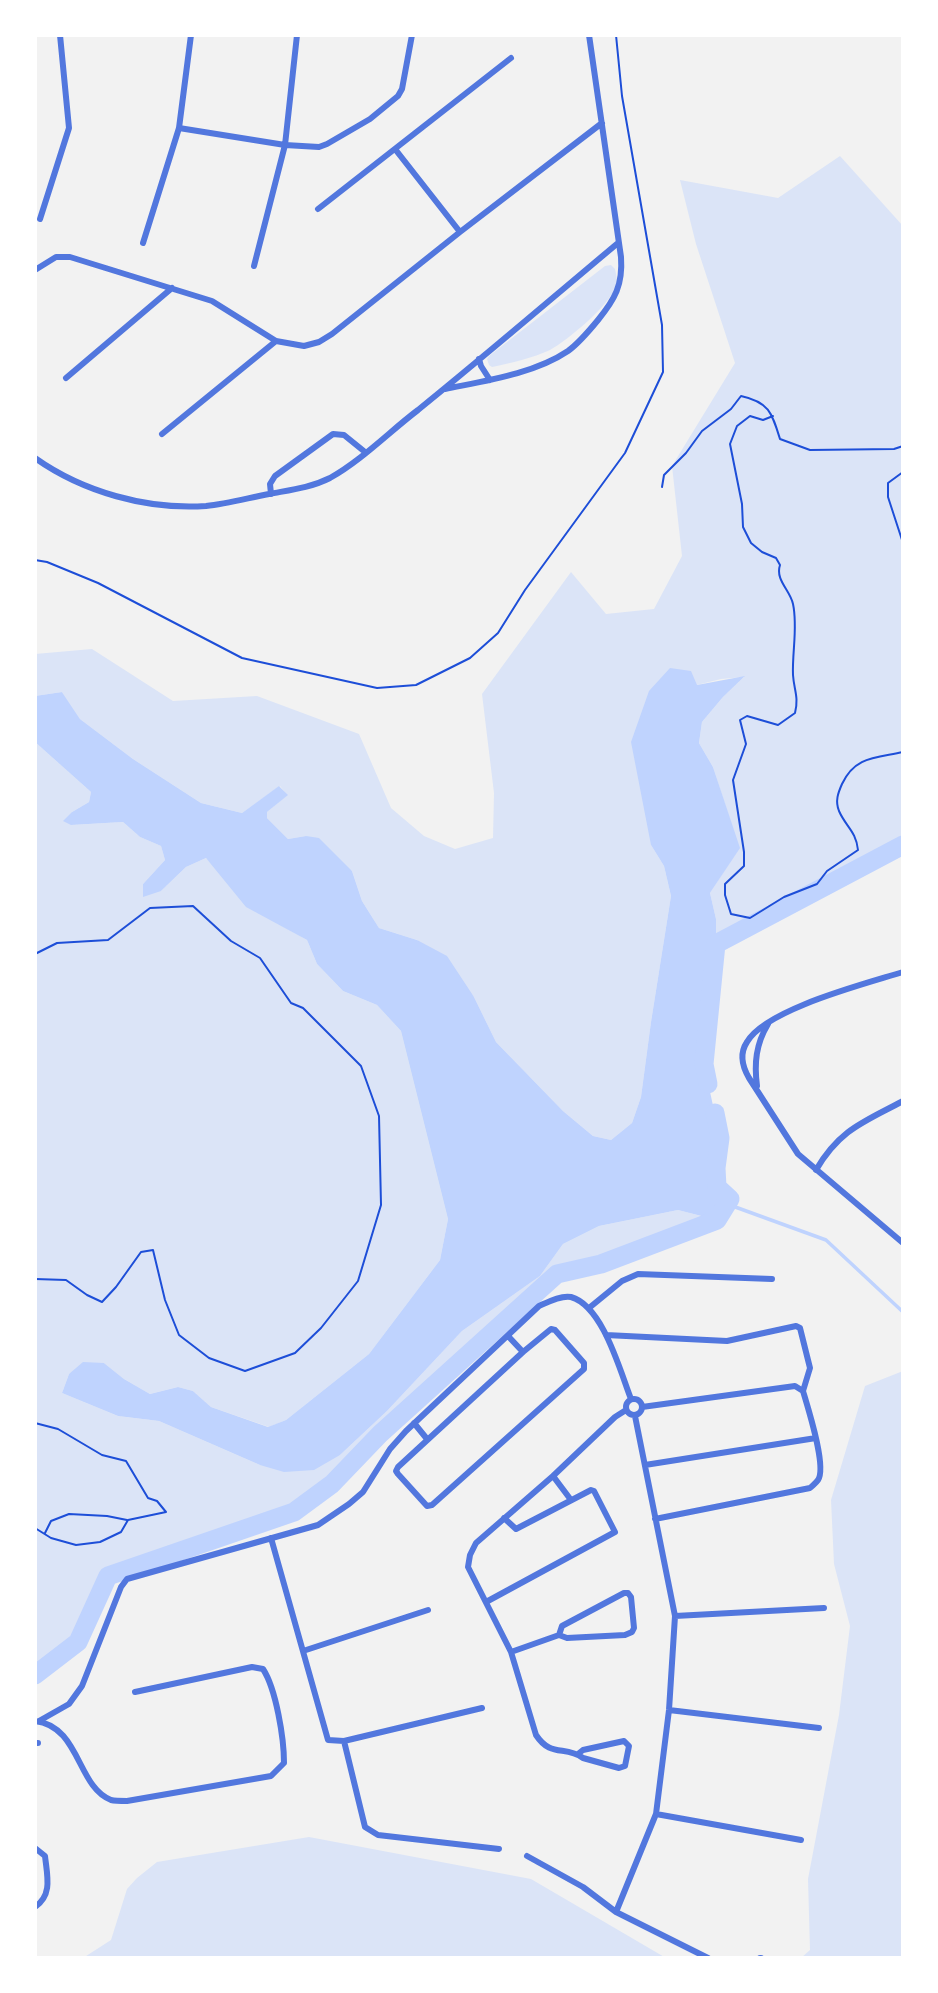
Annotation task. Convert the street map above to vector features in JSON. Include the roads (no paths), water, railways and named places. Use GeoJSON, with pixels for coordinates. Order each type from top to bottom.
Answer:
{"type":"FeatureCollection","features":[{"type":"Feature","properties":{"kind":"street"},"geometry":{"type":"LineString","coordinates":[[40,219],[69,128],[60,35]]}},
{"type":"Feature","properties":{"kind":"street"},"geometry":{"type":"LineString","coordinates":[[144,243],[179,128],[191,35]]}},
{"type":"Feature","properties":{"kind":"street"},"geometry":{"type":"LineString","coordinates":[[254,266],[285,145],[297,35]]}},
{"type":"Feature","properties":{"kind":"street"},"geometry":{"type":"LineString","coordinates":[[179,128],[285,145],[308,147],[327,144],[370,119],[398,96],[402,89],[412,35]]}},
{"type":"Feature","properties":{"kind":"street"},"geometry":{"type":"LineString","coordinates":[[443,390],[490,380],[553,360],[570,350],[613,300],[620,285],[622,270],[589,35]]}},
{"type":"Feature","properties":{"kind":"street"},"geometry":{"type":"LineString","coordinates":[[318,209],[511,58]]}},
{"type":"Feature","properties":{"kind":"street"},"geometry":{"type":"LineString","coordinates":[[35,270],[49,260],[70,257],[222,306],[276,341],[298,346],[319,342],[602,123]]}},
{"type":"Feature","properties":{"kind":"street"},"geometry":{"type":"LineString","coordinates":[[395,149],[460,232]]}},
{"type":"Feature","properties":{"kind":"street"},"geometry":{"type":"LineString","coordinates":[[35,458],[84,485],[122,498],[159,504],[206,506],[302,489],[328,479],[365,452],[618,243]]}},
{"type":"Feature","properties":{"kind":"street"},"geometry":{"type":"LineString","coordinates":[[66,378],[172,288]]}},
{"type":"Feature","properties":{"kind":"street"},"geometry":{"type":"LineString","coordinates":[[162,434],[276,341]]}},
{"type":"Feature","properties":{"kind":"street"},"geometry":{"type":"LineString","coordinates":[[479,359],[490,380]]}},
{"type":"Feature","properties":{"kind":"street"},"geometry":{"type":"LineString","coordinates":[[271,494],[270,484],[275,476],[333,434],[344,435],[365,452]]}},
{"type":"Feature","properties":{"kind":"street"},"geometry":{"type":"LineString","coordinates":[[903,971],[785,1012],[748,1040],[742,1059],[744,1069],[798,1154],[903,1243]]}},
{"type":"Feature","properties":{"kind":"street"},"geometry":{"type":"LineString","coordinates":[[757,1088],[755,1060],[762,1029]]}},
{"type":"Feature","properties":{"kind":"street"},"geometry":{"type":"LineString","coordinates":[[816,1170],[838,1138],[903,1101]]}},
{"type":"Feature","properties":{"kind":"street"},"geometry":{"type":"LineString","coordinates":[[589,1308],[622,1281],[638,1274],[772,1279]]}},
{"type":"Feature","properties":{"kind":"street"},"geometry":{"type":"LineString","coordinates":[[37,1721],[69,1704],[82,1686],[121,1587],[127,1579],[318,1525],[363,1492],[390,1449],[414,1423],[539,1306],[555,1299],[570,1297],[589,1308],[606,1335],[631,1399]]}},
{"type":"Feature","properties":{"kind":"street"},"geometry":{"type":"LineString","coordinates":[[606,1335],[727,1341],[796,1326],[800,1328],[810,1368],[803,1391],[816,1438],[820,1479],[810,1488],[655,1519]]}},
{"type":"Feature","properties":{"kind":"street"},"geometry":{"type":"LineString","coordinates":[[555,1330],[586,1366],[429,1507],[396,1471],[398,1467],[523,1352],[548,1331],[555,1330]]}},
{"type":"Feature","properties":{"kind":"street"},"geometry":{"type":"LineString","coordinates":[[508,1336],[523,1352]]}},
{"type":"Feature","properties":{"kind":"street"},"geometry":{"type":"LineString","coordinates":[[642,1407],[795,1386],[803,1391]]}},
{"type":"Feature","properties":{"kind":"street"},"geometry":{"type":"LineString","coordinates":[[631,1399],[636,1399],[642,1407]]}},
{"type":"Feature","properties":{"kind":"street"},"geometry":{"type":"LineString","coordinates":[[578,1754],[583,1750],[624,1741],[629,1746],[623,1768],[542,1745],[536,1735],[511,1652],[468,1567],[470,1555],[477,1543],[625,1410],[625,1405],[631,1399]]}},
{"type":"Feature","properties":{"kind":"street"},"geometry":{"type":"LineString","coordinates":[[635,1416],[642,1407]]}},
{"type":"Feature","properties":{"kind":"street"},"geometry":{"type":"LineString","coordinates":[[625,1410],[635,1416]]}},
{"type":"Feature","properties":{"kind":"street"},"geometry":{"type":"LineString","coordinates":[[616,1912],[656,1814],[669,1710],[675,1616],[635,1416]]}},
{"type":"Feature","properties":{"kind":"street"},"geometry":{"type":"LineString","coordinates":[[414,1423],[427,1439]]}},
{"type":"Feature","properties":{"kind":"street"},"geometry":{"type":"LineString","coordinates":[[645,1465],[816,1438]]}},
{"type":"Feature","properties":{"kind":"street"},"geometry":{"type":"LineString","coordinates":[[553,1476],[571,1500]]}},
{"type":"Feature","properties":{"kind":"street"},"geometry":{"type":"LineString","coordinates":[[486,1602],[615,1532],[594,1491],[591,1490],[516,1529],[504,1518]]}},
{"type":"Feature","properties":{"kind":"street"},"geometry":{"type":"LineString","coordinates":[[271,1538],[328,1740],[344,1741],[482,1708]]}},
{"type":"Feature","properties":{"kind":"street"},"geometry":{"type":"LineString","coordinates":[[511,1652],[559,1635],[567,1638],[625,1635],[632,1632],[634,1628],[631,1597],[624,1593],[572,1620],[562,1626],[559,1635]]}},
{"type":"Feature","properties":{"kind":"street"},"geometry":{"type":"LineString","coordinates":[[675,1616],[824,1608]]}},
{"type":"Feature","properties":{"kind":"street"},"geometry":{"type":"LineString","coordinates":[[303,1651],[428,1610]]}},
{"type":"Feature","properties":{"kind":"street"},"geometry":{"type":"LineString","coordinates":[[37,1721],[55,1728],[69,1743],[96,1790],[111,1800],[127,1801],[271,1776],[284,1763],[284,1749],[271,1680],[263,1669],[252,1667],[135,1692]]}},
{"type":"Feature","properties":{"kind":"street"},"geometry":{"type":"LineString","coordinates":[[669,1710],[819,1728]]}},
{"type":"Feature","properties":{"kind":"street"},"geometry":{"type":"LineString","coordinates":[[344,1741],[365,1827],[378,1835],[499,1849]]}},
{"type":"Feature","properties":{"kind":"street"},"geometry":{"type":"LineString","coordinates":[[656,1814],[801,1840]]}},
{"type":"Feature","properties":{"kind":"street"},"geometry":{"type":"LineString","coordinates":[[35,1848],[46,1856],[49,1888],[45,1898],[35,1908]]}},
{"type":"Feature","properties":{"kind":"street"},"geometry":{"type":"LineString","coordinates":[[527,1856],[583,1887],[616,1912],[708,1958]]}},
{"type":"Feature","properties":{"kind":"water"},"geometry":{"type":"Polygon","coordinates":[[[670,668],[691,671],[697,685],[745,676],[702,722],[699,743],[713,767],[740,848],[710,893],[716,919],[716,944],[704,1064],[720,1138],[716,1168],[717,1187],[730,1199],[717,1220],[678,1210],[599,1226],[563,1244],[540,1276],[462,1331],[387,1411],[340,1455],[314,1470],[284,1472],[260,1465],[159,1421],[118,1416],[62,1393],[69,1374],[83,1362],[104,1363],[150,1394],[178,1387],[193,1391],[211,1407],[268,1427],[286,1420],[369,1354],[440,1260],[448,1219],[401,1031],[377,1005],[343,991],[317,964],[307,940],[246,907],[206,858],[186,867],[161,891],[143,897],[143,884],[165,860],[161,846],[140,837],[123,822],[71,825],[63,821],[89,802],[91,792],[35,742],[35,696],[62,692],[80,719],[133,759],[201,803],[242,813],[279,786],[288,795],[267,812],[267,818],[288,839],[306,836],[319,838],[352,871],[362,901],[379,928],[417,940],[447,956],[474,997],[496,1042],[563,1111],[593,1136],[611,1140],[632,1123],[641,1097],[671,896],[664,866],[651,845],[631,742],[649,691],[670,668]]]}},
{"type":"Feature","properties":{"kind":"waterway"},"geometry":{"type":"LineString","coordinates":[[708,1084],[704,1064],[716,944],[903,845]]}},
{"type":"Feature","properties":{"kind":"waterway"},"geometry":{"type":"LineString","coordinates":[[35,1675],[78,1642],[108,1576],[294,1512],[332,1484],[380,1434],[557,1274],[601,1264],[717,1220],[730,1199],[717,1187],[716,1168],[720,1138],[715,1113]]}},
{"type":"Feature","properties":{"kind":"waterway"},"geometry":{"type":"LineString","coordinates":[[727,1204],[826,1240],[903,1312]]}}]}
